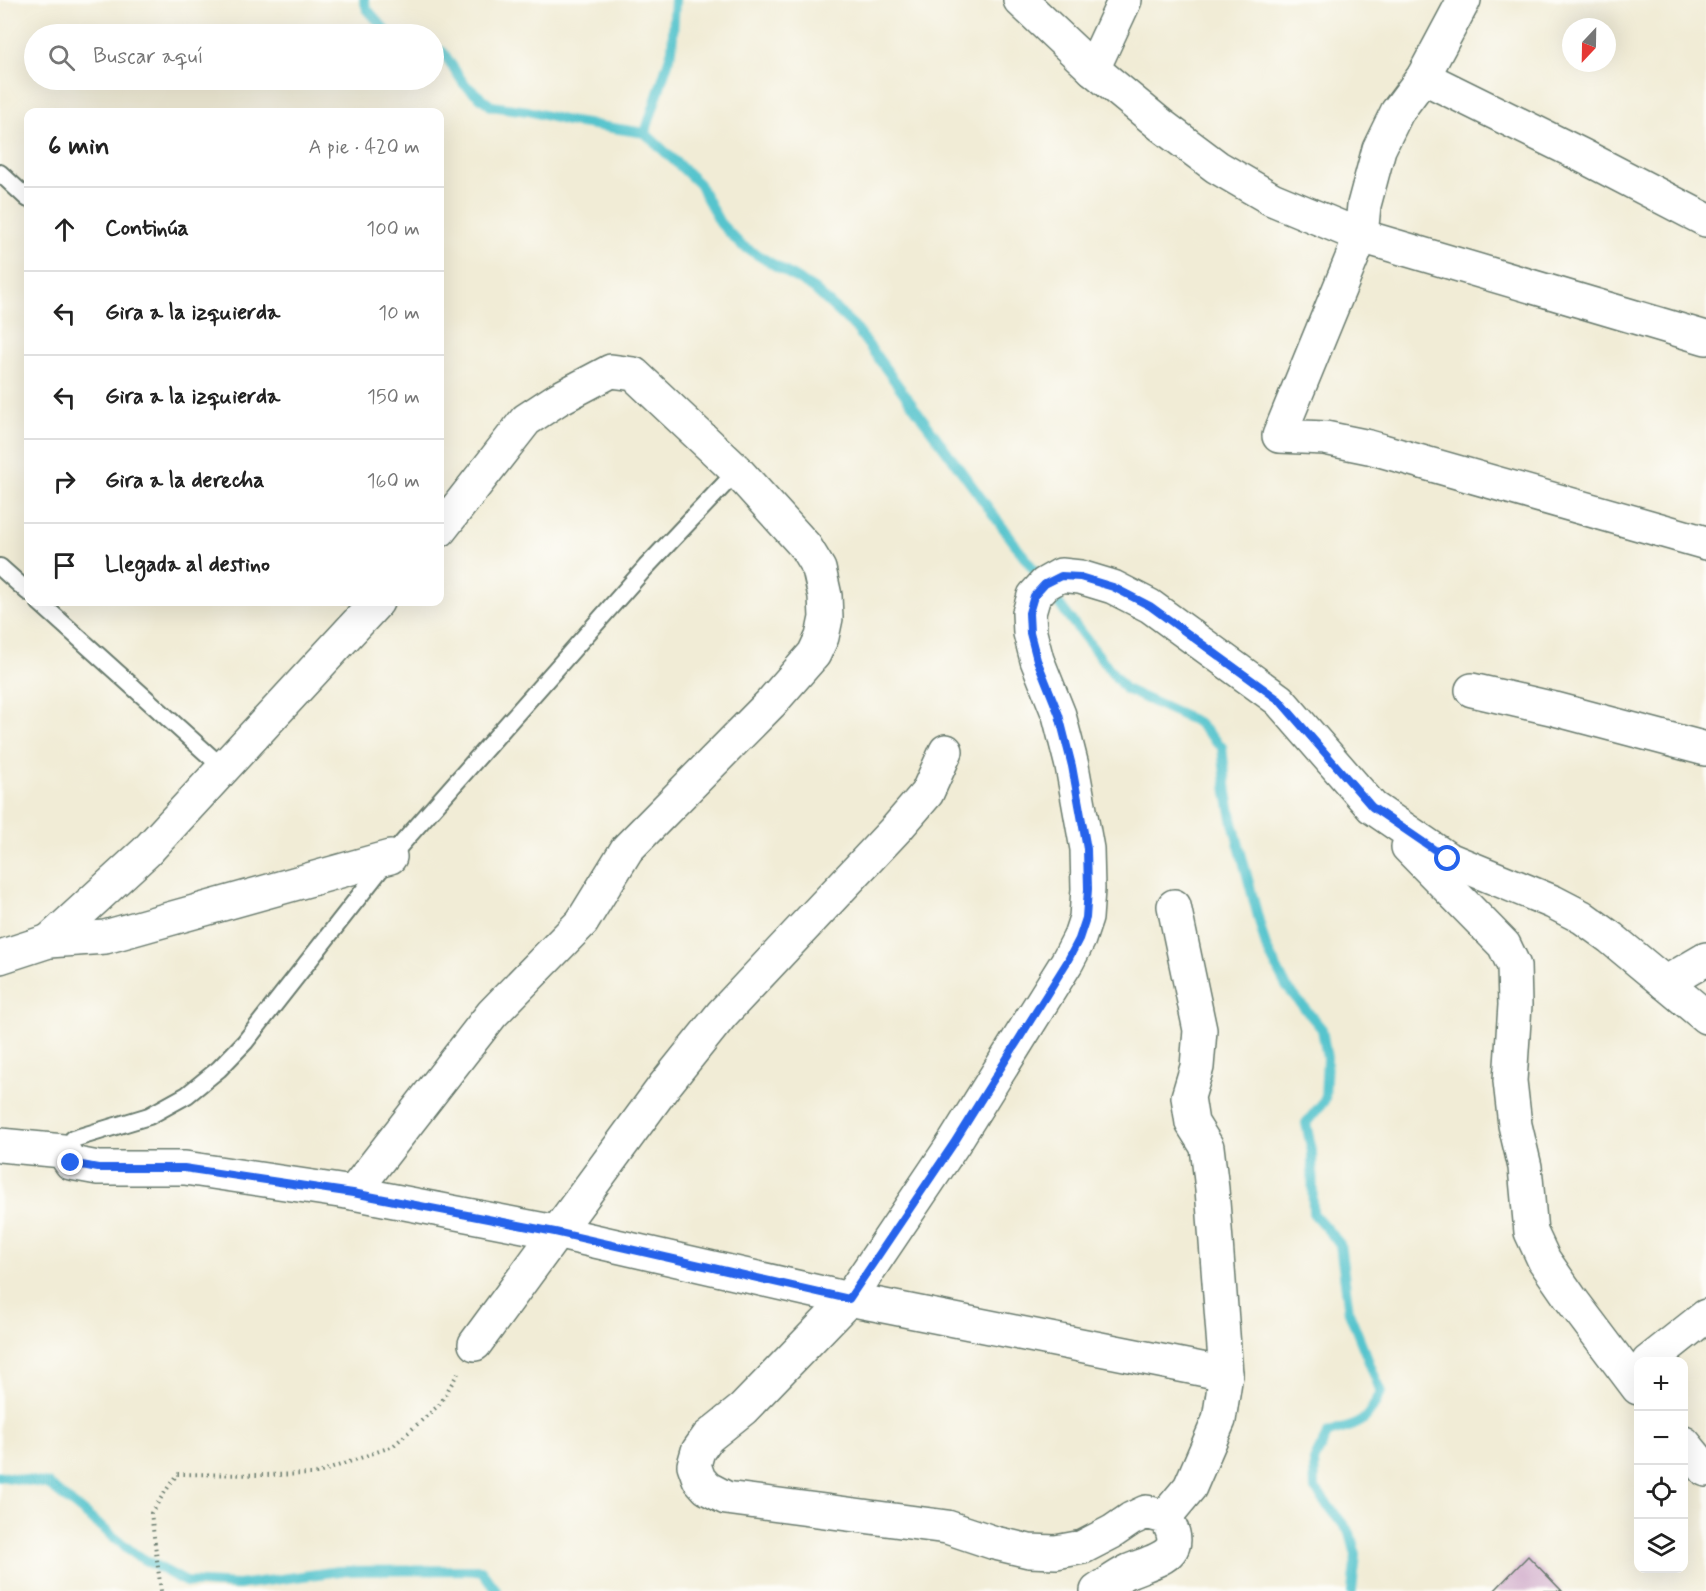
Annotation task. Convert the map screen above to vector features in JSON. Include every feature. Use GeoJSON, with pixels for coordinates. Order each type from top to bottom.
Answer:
{"type":"FeatureCollection","features":[{"type":"Feature","properties":{"kind":"street"},"geometry":{"type":"LineString","coordinates":[[1020,0],[1093,69],[1217,167],[1272,199],[1361,236],[1706,338]]}},
{"type":"Feature","properties":{"kind":"street"},"geometry":{"type":"LineString","coordinates":[[1093,69],[1125,0]]}},
{"type":"Feature","properties":{"kind":"street"},"geometry":{"type":"LineString","coordinates":[[1464,0],[1423,77],[1397,112],[1379,149],[1364,205],[1361,236],[1279,436],[1324,438],[1369,447],[1706,543]]}},
{"type":"Feature","properties":{"kind":"street"},"geometry":{"type":"LineString","coordinates":[[1423,77],[1706,220]]}},
{"type":"Feature","properties":{"kind":"street"},"geometry":{"type":"LineString","coordinates":[[353,1193],[492,1014],[582,922],[627,849],[770,704],[813,654],[822,637],[826,618],[825,596],[819,569],[805,546],[736,471],[634,374],[611,371],[558,399],[526,420],[444,525]]}},
{"type":"Feature","properties":{"kind":"street"},"geometry":{"type":"LineString","coordinates":[[1097,1591],[1128,1571],[1168,1554],[1174,1543],[1173,1529],[1165,1517],[1146,1512],[1083,1547],[1056,1552],[1029,1551],[995,1544],[947,1527],[726,1498],[707,1488],[699,1479],[694,1465],[698,1451],[708,1437],[743,1408],[849,1299],[954,1143],[1079,939],[1086,918],[1087,849],[1072,766],[1059,715],[1037,660],[1030,633],[1029,613],[1034,596],[1045,584],[1061,576],[1080,577],[1113,587],[1150,606],[1279,700],[1447,889],[1504,945],[1514,966],[1515,1005],[1510,1081],[1515,1125],[1525,1167],[1531,1232],[1544,1260],[1634,1369]]}},
{"type":"Feature","properties":{"kind":"street"},"geometry":{"type":"LineString","coordinates":[[49,941],[146,852],[372,606]]}},
{"type":"Feature","properties":{"kind":"street"},"geometry":{"type":"LineString","coordinates":[[1472,690],[1555,709],[1706,749]]}},
{"type":"Feature","properties":{"kind":"street"},"geometry":{"type":"LineString","coordinates":[[476,1344],[524,1280],[555,1232],[665,1084],[722,1014],[837,894],[927,793],[946,751]]}},
{"type":"Feature","properties":{"kind":"street"},"geometry":{"type":"LineString","coordinates":[[1372,807],[1448,859],[1553,902],[1582,917],[1611,938],[1706,1017]]}},
{"type":"Feature","properties":{"kind":"street"},"geometry":{"type":"LineString","coordinates":[[0,957],[49,941],[105,938],[390,857]]}},
{"type":"Feature","properties":{"kind":"street"},"geometry":{"type":"LineString","coordinates":[[1165,1517],[1190,1487],[1219,1420],[1226,1374],[1207,1147],[1192,1123],[1188,1097],[1197,1067],[1200,1030],[1174,906]]}},
{"type":"Feature","properties":{"kind":"street"},"geometry":{"type":"LineString","coordinates":[[1665,983],[1706,959]]}},
{"type":"Feature","properties":{"kind":"street"},"geometry":{"type":"LineString","coordinates":[[0,1145],[63,1151],[71,1163],[98,1168],[184,1168],[353,1193],[555,1232],[849,1299],[1226,1374]]}},
{"type":"Feature","properties":{"kind":"street"},"geometry":{"type":"LineString","coordinates":[[1658,1357],[1706,1316]]}},
{"type":"Feature","properties":{"kind":"street"},"geometry":{"type":"LineString","coordinates":[[1688,1449],[1706,1470]]}},
{"type":"Feature","properties":{"kind":"lane"},"geometry":{"type":"LineString","coordinates":[[0,173],[24,195]]}},
{"type":"Feature","properties":{"kind":"lane"},"geometry":{"type":"LineString","coordinates":[[63,1151],[73,1139],[149,1116],[187,1095],[219,1069],[245,1042],[390,857],[645,567],[736,471]]}},
{"type":"Feature","properties":{"kind":"lane"},"geometry":{"type":"LineString","coordinates":[[0,567],[24,588]]}},
{"type":"Feature","properties":{"kind":"lane"},"geometry":{"type":"LineString","coordinates":[[43,606],[224,768]]}},
{"type":"Feature","properties":{"kind":"path"},"geometry":{"type":"LineString","coordinates":[[160,1591],[152,1513],[177,1474],[316,1474],[393,1446],[439,1406],[476,1344]]}},
{"type":"Feature","properties":{"kind":"building"},"geometry":{"type":"Polygon","coordinates":[[[1528,1556],[1562,1591],[1494,1591],[1528,1556]]]}},
{"type":"Feature","properties":{"kind":"waterway"},"geometry":{"type":"LineString","coordinates":[[364,0],[367,9],[380,24]]}},
{"type":"Feature","properties":{"kind":"waterway"},"geometry":{"type":"LineString","coordinates":[[645,133],[672,50],[675,0]]}},
{"type":"Feature","properties":{"kind":"waterway"},"geometry":{"type":"LineString","coordinates":[[444,54],[464,84],[491,106],[645,133],[699,184],[720,223],[741,245],[814,289],[855,327],[1068,616],[1125,689],[1197,722],[1222,747],[1233,823],[1266,947],[1286,986],[1322,1029],[1327,1058],[1325,1100],[1306,1123],[1312,1152],[1313,1213],[1340,1244],[1349,1312],[1381,1392],[1371,1411],[1361,1421],[1328,1433],[1314,1461],[1315,1489],[1350,1533],[1356,1555],[1352,1591]]}},
{"type":"Feature","properties":{"kind":"waterway"},"geometry":{"type":"LineString","coordinates":[[0,1476],[48,1484],[136,1555],[186,1582],[238,1585],[339,1571],[481,1570],[497,1591]]}},
{"type":"Feature","properties":{"kind":"route"},"geometry":{"type":"LineString","coordinates":[[71,1163],[98,1168],[184,1168],[353,1193],[555,1232],[849,1299],[954,1143],[1067,962],[1079,939],[1086,918],[1087,849],[1072,766],[1059,715],[1037,660],[1030,633],[1029,613],[1034,596],[1045,584],[1061,576],[1080,577],[1113,587],[1150,606],[1279,700],[1372,807],[1448,859]]}}]}
